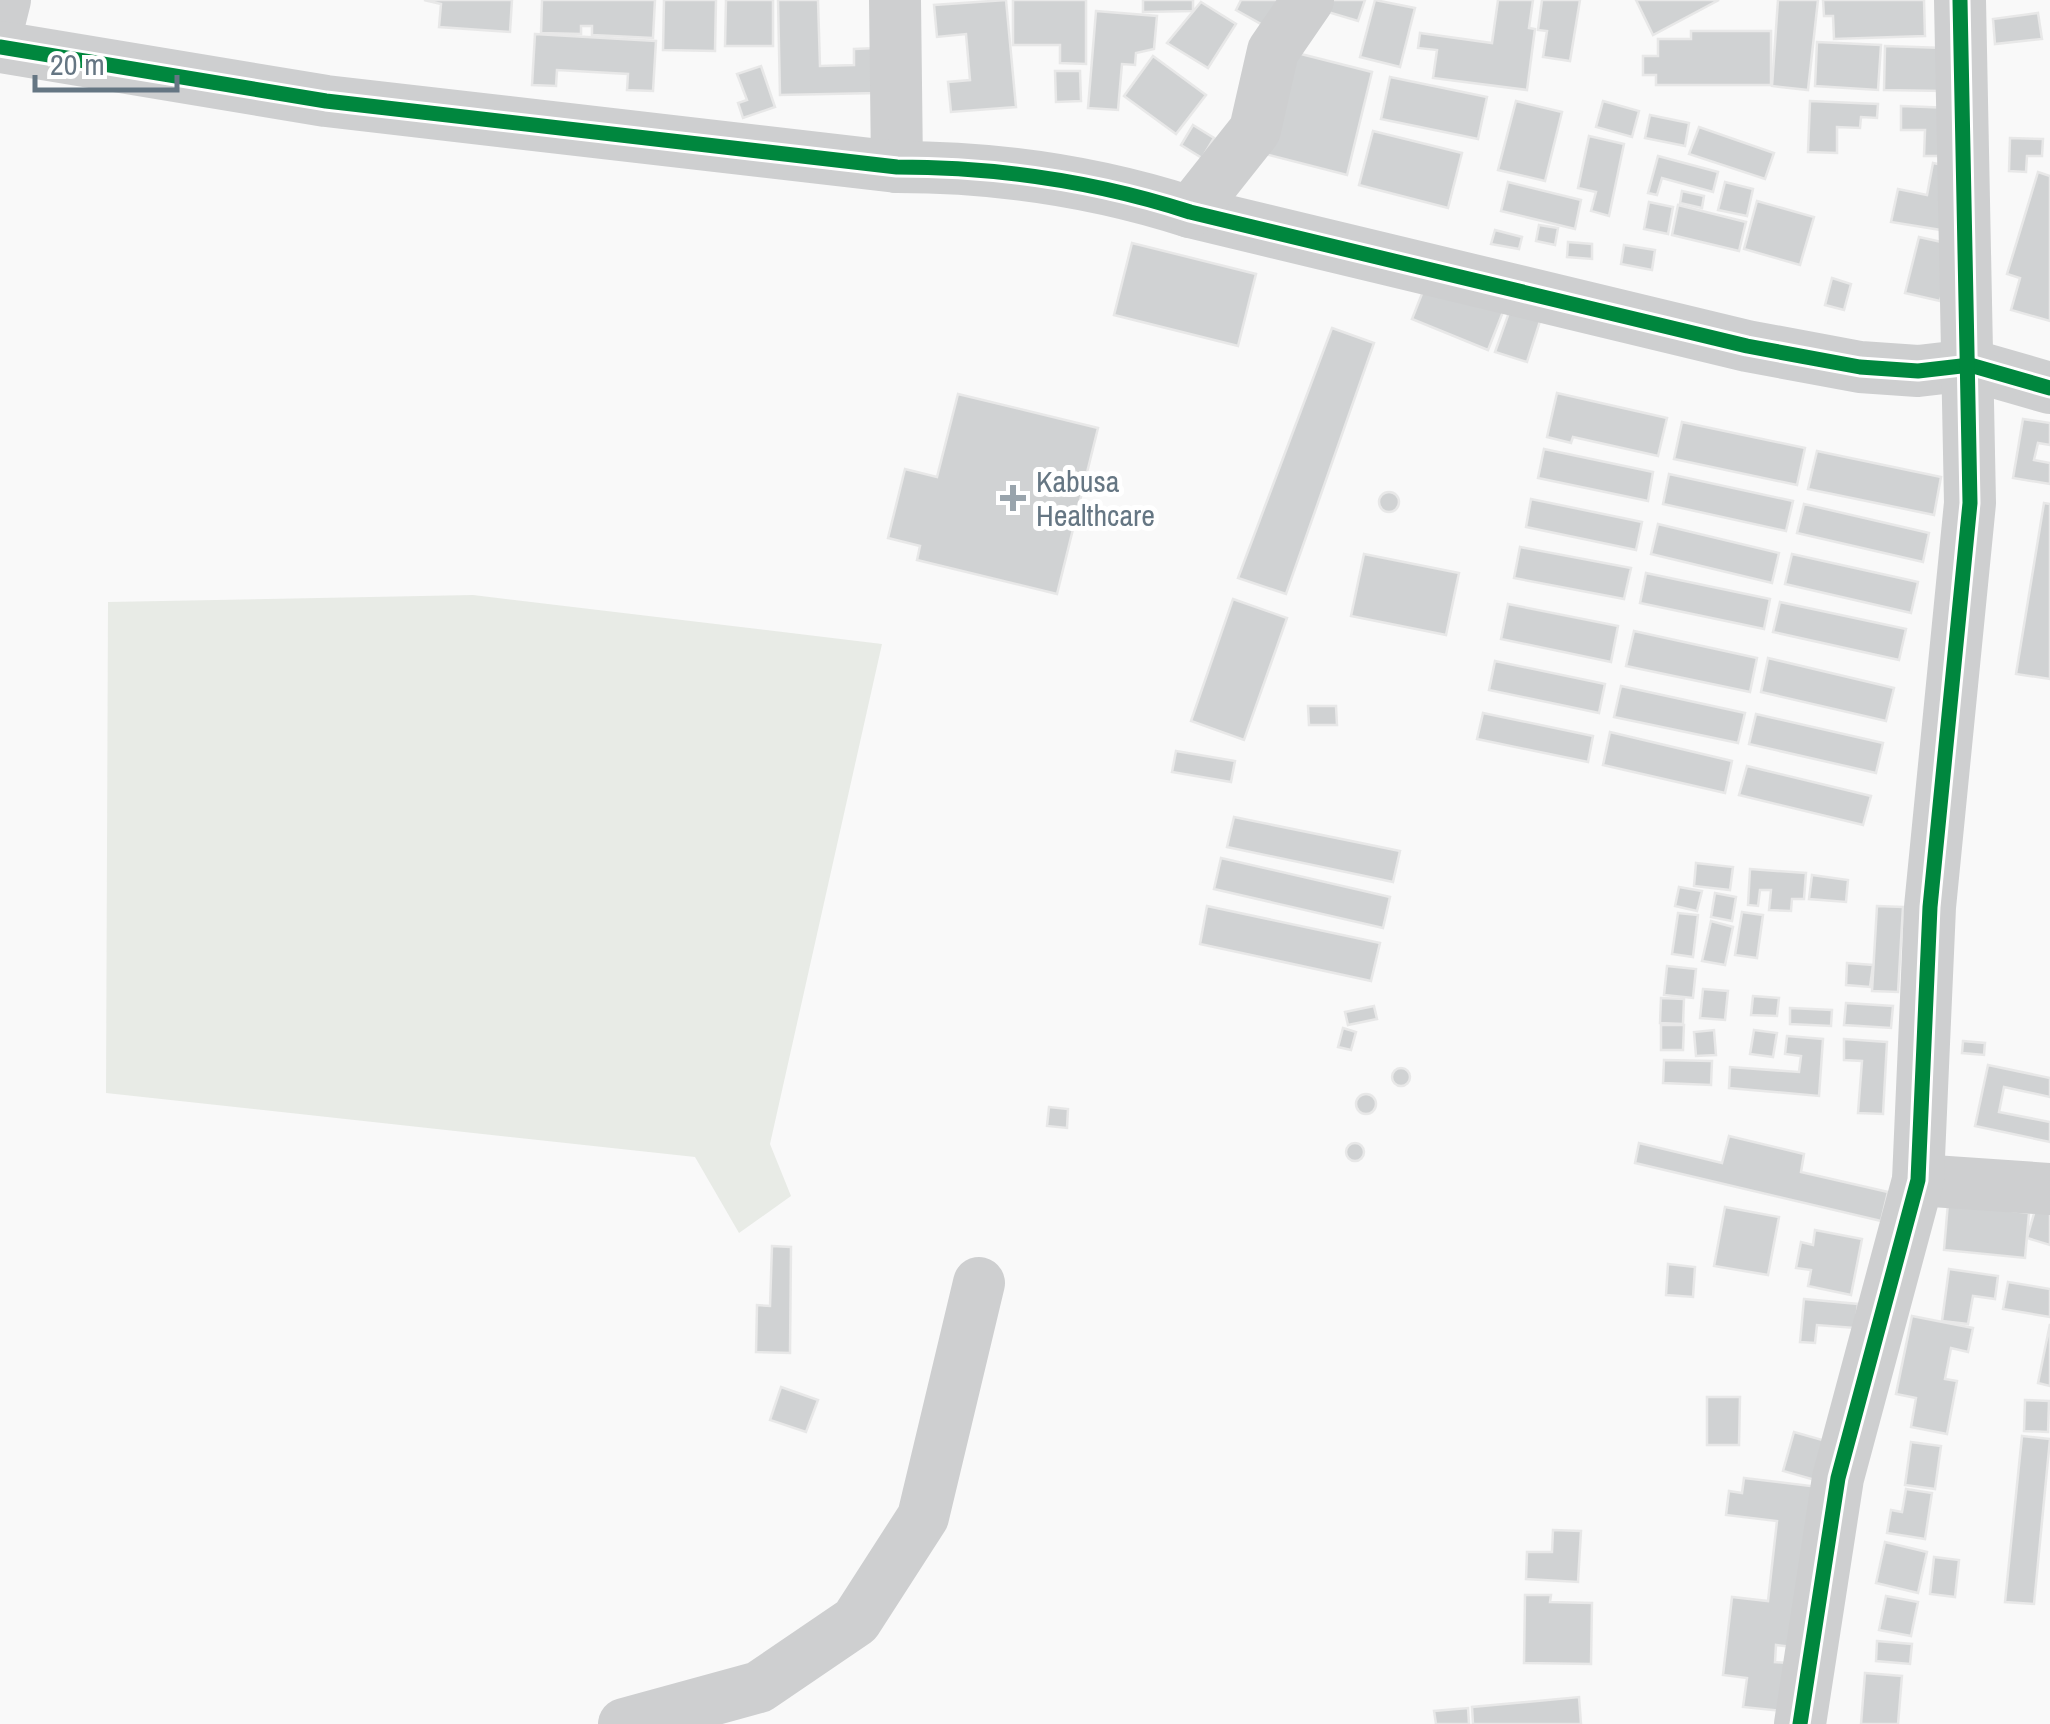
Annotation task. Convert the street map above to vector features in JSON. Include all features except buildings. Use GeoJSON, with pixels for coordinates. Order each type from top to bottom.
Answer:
{"type":"FeatureCollection","features":[{"type":"Feature","properties":{"kind":"street"},"geometry":{"type":"LineString","coordinates":[[0,20],[5,0]]}},
{"type":"Feature","properties":{"kind":"street"},"geometry":{"type":"LineString","coordinates":[[895,0],[897,167]]}},
{"type":"Feature","properties":{"kind":"street"},"geometry":{"type":"LineString","coordinates":[[1190,212],[1255,130],[1273,51],[1308,0]]}},
{"type":"Feature","properties":{"kind":"street"},"geometry":{"type":"LineString","coordinates":[[1800,1724],[1838,1478],[1918,1180],[1930,907],[1970,504],[1960,0]]}},
{"type":"Feature","properties":{"kind":"street"},"geometry":{"type":"LineString","coordinates":[[0,47],[326,100],[897,167],[967,167],[1039,175],[1120,190],[1190,212],[1747,346],[1860,367],[1918,371],[1970,365],[2050,388]]}},
{"type":"Feature","properties":{"kind":"street"},"geometry":{"type":"LineString","coordinates":[[1918,1180],[2050,1189]]}},
{"type":"Feature","properties":{"kind":"street"},"geometry":{"type":"LineString","coordinates":[[624,1724],[759,1687],[856,1621],[922,1517],[979,1282]]}},
{"type":"Feature","properties":{"kind":"shaded area"},"geometry":{"type":"Polygon","coordinates":[[[473,595],[882,644],[770,1144],[791,1196],[739,1233],[695,1157],[106,1093],[108,602],[473,595]]]}},
{"type":"Feature","properties":{"kind":"cycle path"},"geometry":{"type":"LineString","coordinates":[[1800,1724],[1838,1478],[1918,1180],[1930,907],[1970,503],[1960,0]]}},
{"type":"Feature","properties":{"kind":"cycle path"},"geometry":{"type":"LineString","coordinates":[[0,47],[326,101],[897,167],[1045,178],[1118,192],[1747,346],[1860,367],[1918,371],[1970,365],[2050,388]]}},
{"type":"Feature","properties":{"kind":"place","name":"Kabusa Healthcare"},"geometry":{"type":"Point","coordinates":[1013,498]}}]}
